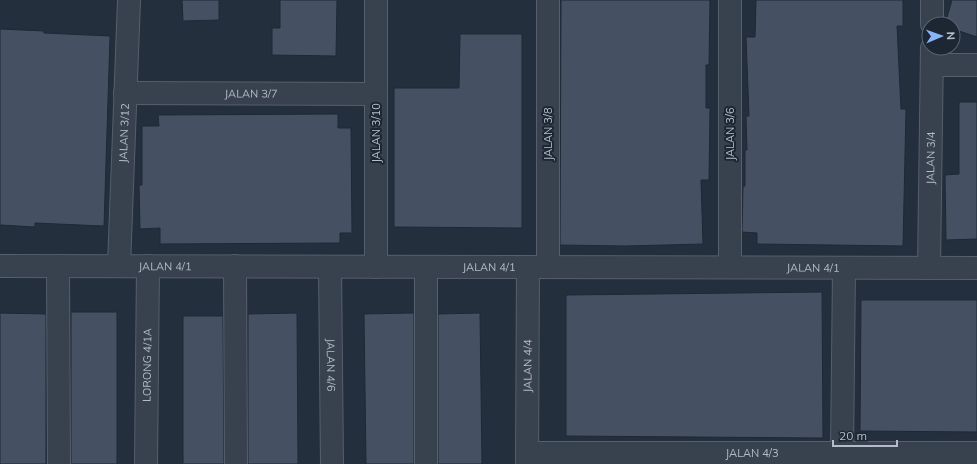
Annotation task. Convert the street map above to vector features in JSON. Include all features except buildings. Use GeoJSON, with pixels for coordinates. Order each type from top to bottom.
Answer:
{"type":"FeatureCollection","features":[{"type":"Feature","properties":{"kind":"street","name":"JALAN 3/12"},"geometry":{"type":"LineString","coordinates":[[119,266],[129,0]]}},
{"type":"Feature","properties":{"kind":"street","name":"JALAN 3/10"},"geometry":{"type":"LineString","coordinates":[[376,0],[376,267]]}},
{"type":"Feature","properties":{"kind":"street","name":"JALAN 3/8"},"geometry":{"type":"LineString","coordinates":[[538,267],[548,0]]}},
{"type":"Feature","properties":{"kind":"street","name":"JALAN 3/6"},"geometry":{"type":"LineString","coordinates":[[730,0],[730,268]]}},
{"type":"Feature","properties":{"kind":"street"},"geometry":{"type":"LineString","coordinates":[[932,0],[932,16]]}},
{"type":"Feature","properties":{"kind":"street"},"geometry":{"type":"LineString","coordinates":[[932,56],[977,65]]}},
{"type":"Feature","properties":{"kind":"street","name":"JALAN 3/4"},"geometry":{"type":"LineString","coordinates":[[929,268],[932,56]]}},
{"type":"Feature","properties":{"kind":"street","name":"JALAN 3/7"},"geometry":{"type":"LineString","coordinates":[[125,93],[376,94]]}},
{"type":"Feature","properties":{"kind":"street","name":"JALAN 4/1"},"geometry":{"type":"LineString","coordinates":[[0,266],[977,268]]}},
{"type":"Feature","properties":{"kind":"street"},"geometry":{"type":"LineString","coordinates":[[58,266],[59,464]]}},
{"type":"Feature","properties":{"kind":"street","name":"LORONG 4/1A"},"geometry":{"type":"LineString","coordinates":[[146,464],[148,266]]}},
{"type":"Feature","properties":{"kind":"street"},"geometry":{"type":"LineString","coordinates":[[235,266],[236,464]]}},
{"type":"Feature","properties":{"kind":"street","name":"JALAN 4/6"},"geometry":{"type":"LineString","coordinates":[[330,266],[332,464]]}},
{"type":"Feature","properties":{"kind":"street"},"geometry":{"type":"LineString","coordinates":[[426,267],[426,464]]}},
{"type":"Feature","properties":{"kind":"street","name":"JALAN 4/4"},"geometry":{"type":"LineString","coordinates":[[527,458],[538,267]]}},
{"type":"Feature","properties":{"kind":"street"},"geometry":{"type":"LineString","coordinates":[[842,453],[844,268]]}},
{"type":"Feature","properties":{"kind":"street","name":"JALAN 4/3"},"geometry":{"type":"LineString","coordinates":[[527,458],[714,458],[842,453],[900,458],[977,453]]}}]}
